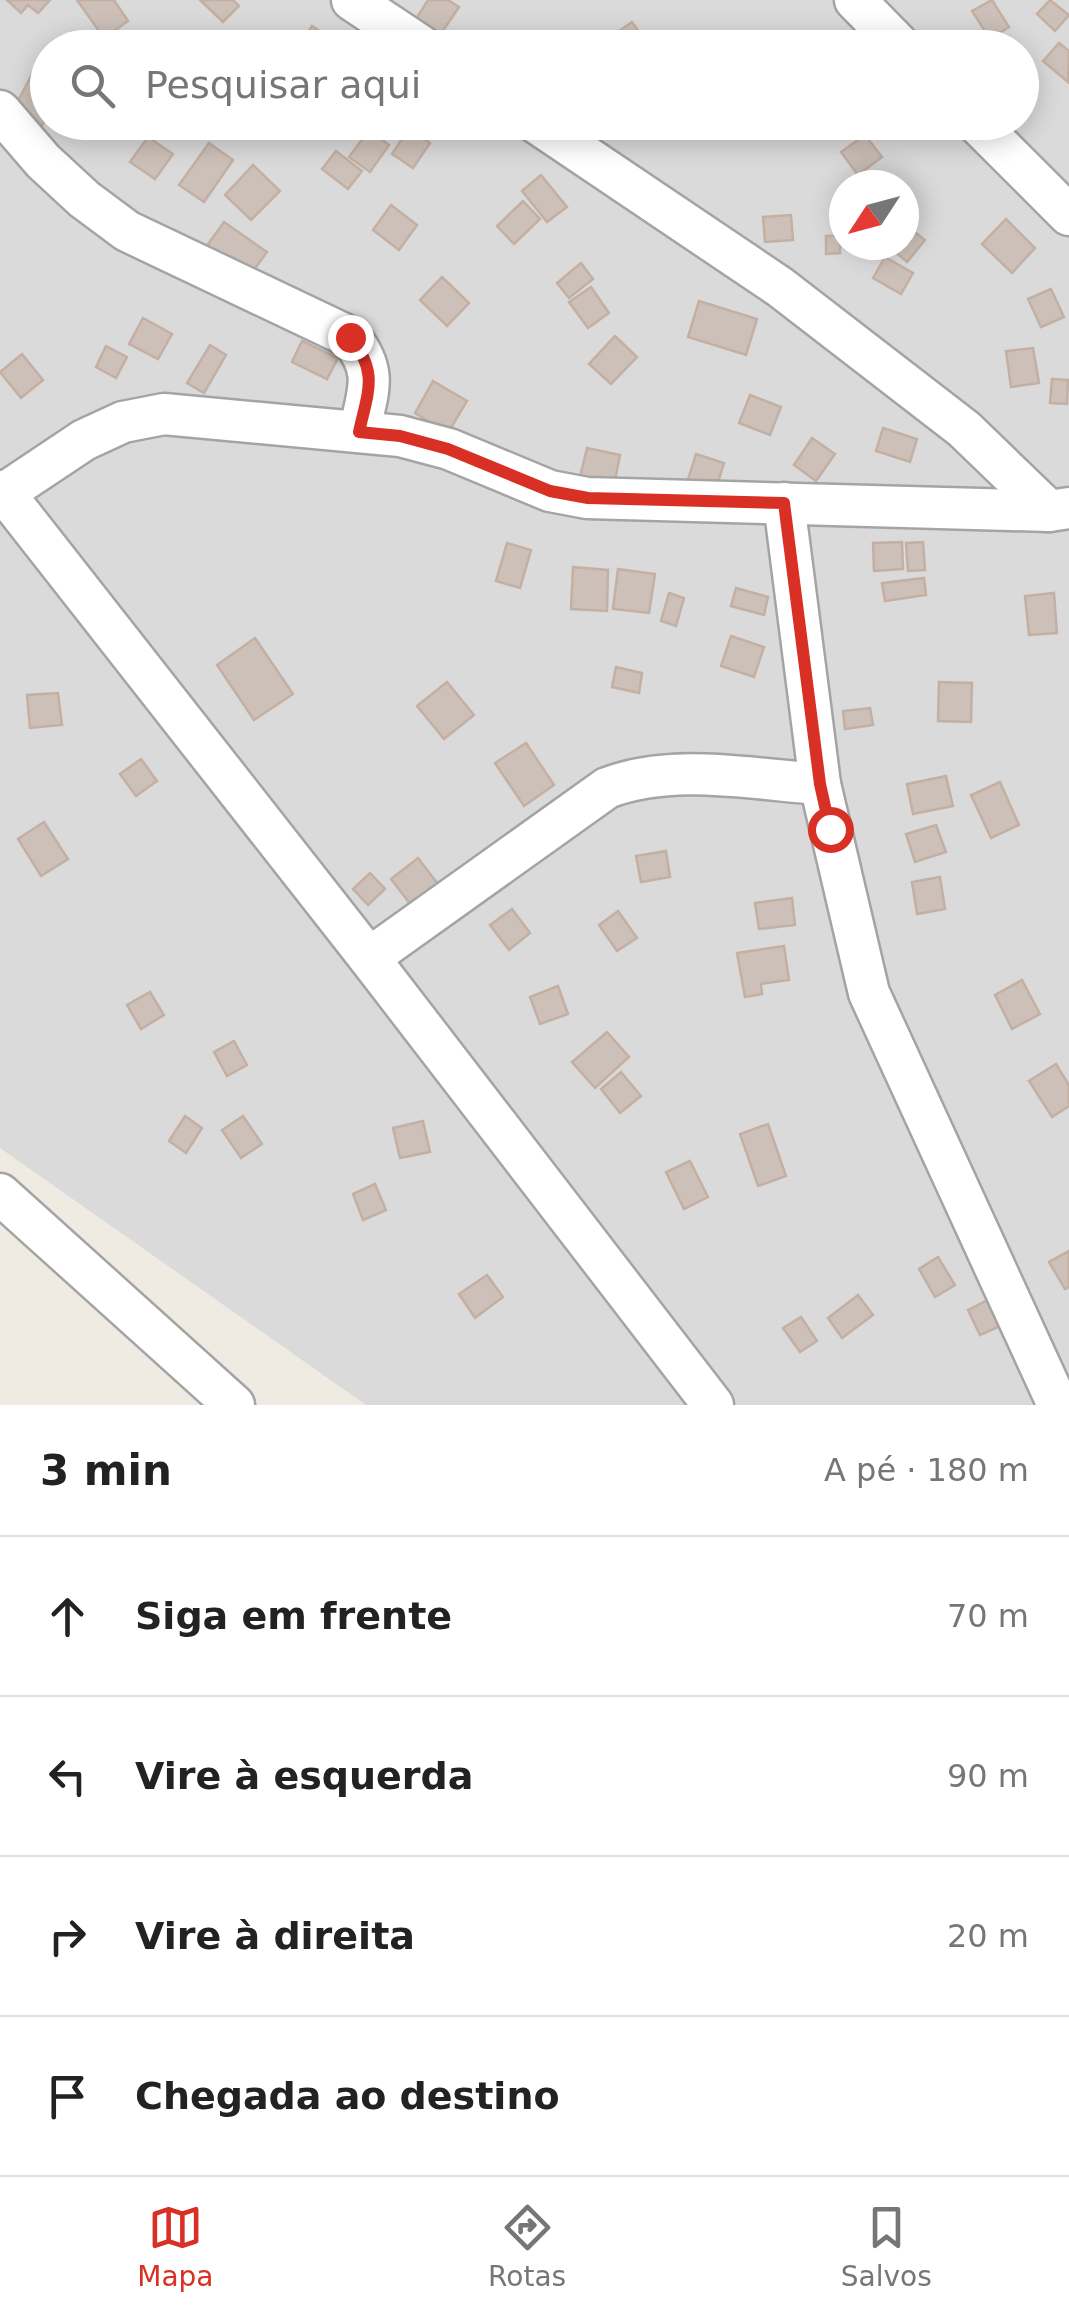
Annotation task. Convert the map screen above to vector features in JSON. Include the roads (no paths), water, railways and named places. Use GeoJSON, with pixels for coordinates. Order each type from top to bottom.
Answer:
{"type":"FeatureCollection","features":[{"type":"Feature","properties":{"kind":"street"},"geometry":{"type":"LineString","coordinates":[[352,0],[397,30]]}},
{"type":"Feature","properties":{"kind":"street"},"geometry":{"type":"LineString","coordinates":[[855,0],[884,30]]}},
{"type":"Feature","properties":{"kind":"street"},"geometry":{"type":"LineString","coordinates":[[0,111],[84,199],[127,231],[350,337],[366,356],[370,385],[359,432]]}},
{"type":"Feature","properties":{"kind":"street"},"geometry":{"type":"LineString","coordinates":[[563,140],[780,287],[964,429],[1059,509]]}},
{"type":"Feature","properties":{"kind":"street"},"geometry":{"type":"LineString","coordinates":[[994,140],[1069,215]]}},
{"type":"Feature","properties":{"kind":"street"},"geometry":{"type":"LineString","coordinates":[[713,1405],[369,958],[2,494],[84,440],[123,422],[164,414],[400,436],[448,449],[550,491],[588,498],[1059,509]]}},
{"type":"Feature","properties":{"kind":"street"},"geometry":{"type":"LineString","coordinates":[[784,503],[820,784],[869,993],[1058,1405]]}},
{"type":"Feature","properties":{"kind":"street"},"geometry":{"type":"LineString","coordinates":[[369,958],[607,788],[635,777],[669,774],[820,784]]}},
{"type":"Feature","properties":{"kind":"street"},"geometry":{"type":"LineString","coordinates":[[0,1194],[234,1405]]}}]}
